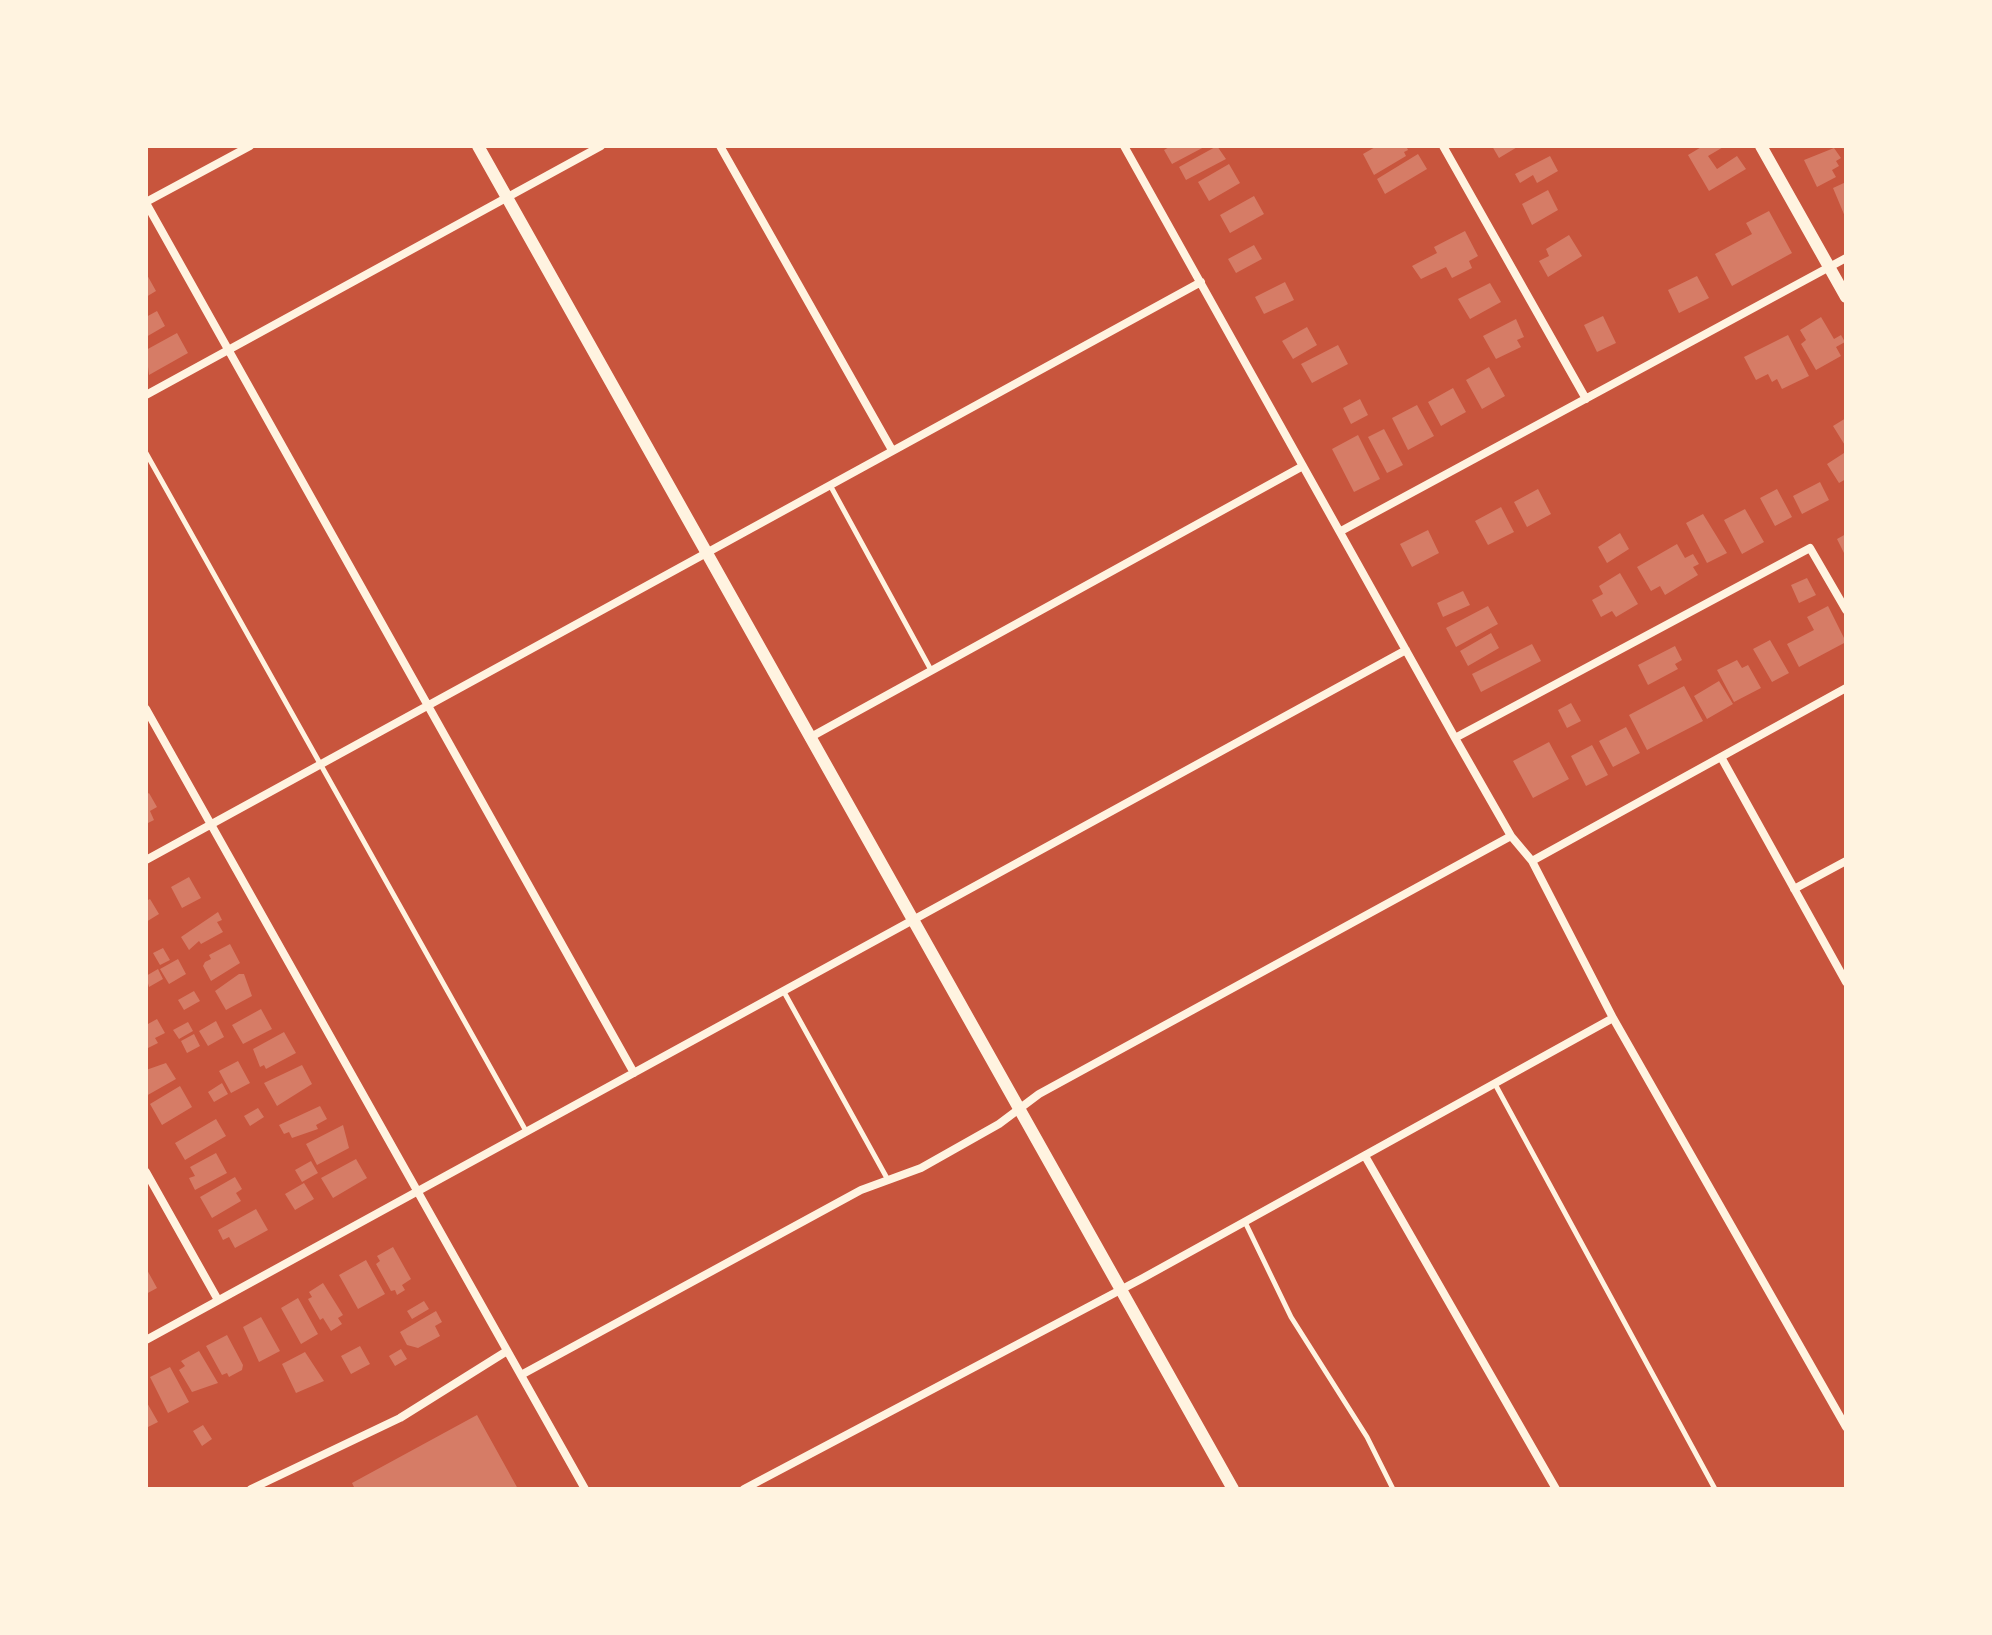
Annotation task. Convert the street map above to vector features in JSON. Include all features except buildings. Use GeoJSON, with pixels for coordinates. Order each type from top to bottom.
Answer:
{"type":"FeatureCollection","features":[{"type":"Feature","properties":{"kind":"street"},"geometry":{"type":"LineString","coordinates":[[250,146],[146,202],[634,1073]]}},
{"type":"Feature","properties":{"kind":"street"},"geometry":{"type":"LineString","coordinates":[[478,146],[1233,1489]]}},
{"type":"Feature","properties":{"kind":"street"},"geometry":{"type":"LineString","coordinates":[[146,395],[601,146]]}},
{"type":"Feature","properties":{"kind":"street"},"geometry":{"type":"LineString","coordinates":[[720,146],[892,450]]}},
{"type":"Feature","properties":{"kind":"street"},"geometry":{"type":"LineString","coordinates":[[1124,146],[1455,738],[1511,836],[1532,861],[1613,1018],[1846,1427]]}},
{"type":"Feature","properties":{"kind":"street"},"geometry":{"type":"LineString","coordinates":[[1443,146],[1586,399]]}},
{"type":"Feature","properties":{"kind":"street"},"geometry":{"type":"LineString","coordinates":[[1761,146],[1846,297]]}},
{"type":"Feature","properties":{"kind":"street"},"geometry":{"type":"LineString","coordinates":[[1341,531],[1846,258]]}},
{"type":"Feature","properties":{"kind":"street"},"geometry":{"type":"LineString","coordinates":[[146,860],[1201,282]]}},
{"type":"Feature","properties":{"kind":"street"},"geometry":{"type":"LineString","coordinates":[[809,738],[1303,466]]}},
{"type":"Feature","properties":{"kind":"street"},"geometry":{"type":"LineString","coordinates":[[1455,738],[1810,548],[1846,610]]}},
{"type":"Feature","properties":{"kind":"street"},"geometry":{"type":"LineString","coordinates":[[146,1340],[1406,650]]}},
{"type":"Feature","properties":{"kind":"street"},"geometry":{"type":"LineString","coordinates":[[1532,861],[1846,688]]}},
{"type":"Feature","properties":{"kind":"street"},"geometry":{"type":"LineString","coordinates":[[146,709],[585,1489]]}},
{"type":"Feature","properties":{"kind":"street"},"geometry":{"type":"LineString","coordinates":[[1721,757],[1846,982]]}},
{"type":"Feature","properties":{"kind":"street"},"geometry":{"type":"LineString","coordinates":[[521,1375],[861,1190],[921,1168],[1020,1109],[1039,1094],[1511,836]]}},
{"type":"Feature","properties":{"kind":"street"},"geometry":{"type":"LineString","coordinates":[[1794,889],[1846,861]]}},
{"type":"Feature","properties":{"kind":"street"},"geometry":{"type":"LineString","coordinates":[[744,1489],[1122,1290],[1613,1018]]}},
{"type":"Feature","properties":{"kind":"street"},"geometry":{"type":"LineString","coordinates":[[1365,1156],[1556,1489]]}},
{"type":"Feature","properties":{"kind":"street"},"geometry":{"type":"LineString","coordinates":[[146,1172],[218,1300]]}},
{"type":"Feature","properties":{"kind":"street"},"geometry":{"type":"LineString","coordinates":[[251,1489],[400,1418],[507,1351]]}},
{"type":"Feature","properties":{"kind":"lane"},"geometry":{"type":"LineString","coordinates":[[146,453],[526,1132]]}},
{"type":"Feature","properties":{"kind":"lane"},"geometry":{"type":"LineString","coordinates":[[830,485],[931,670]]}},
{"type":"Feature","properties":{"kind":"lane"},"geometry":{"type":"LineString","coordinates":[[784,992],[888,1180]]}},
{"type":"Feature","properties":{"kind":"lane"},"geometry":{"type":"LineString","coordinates":[[1495,1084],[1715,1489]]}},
{"type":"Feature","properties":{"kind":"lane"},"geometry":{"type":"LineString","coordinates":[[1245,1222],[1291,1317],[1367,1437],[1393,1489]]}}]}
